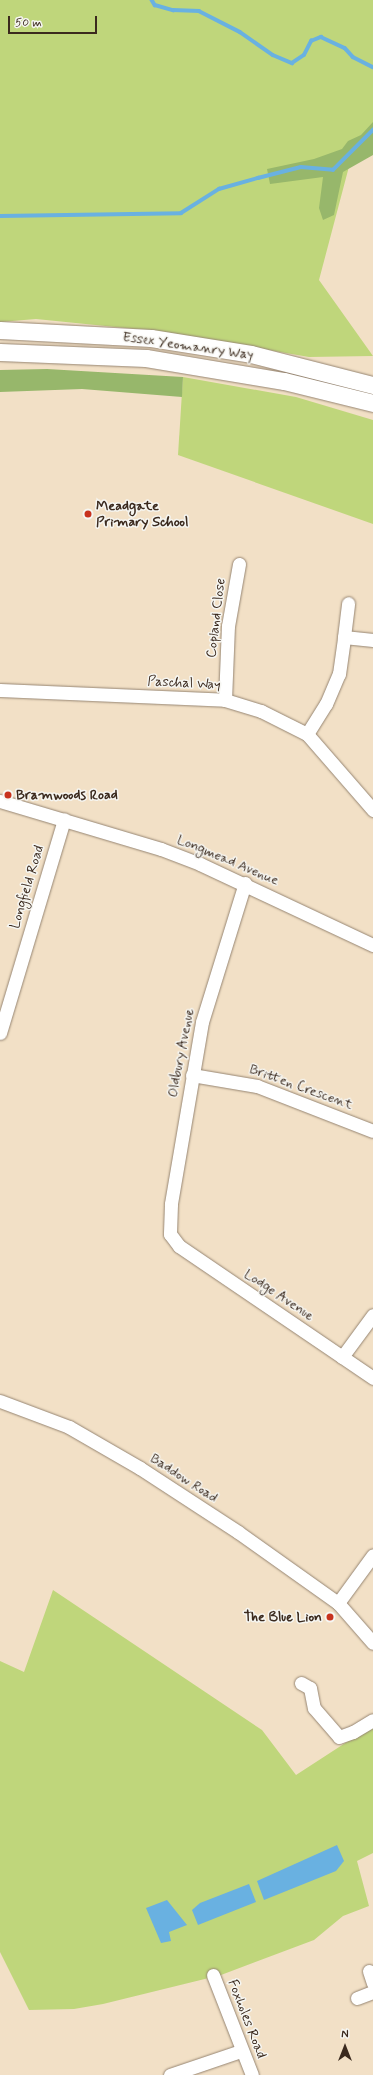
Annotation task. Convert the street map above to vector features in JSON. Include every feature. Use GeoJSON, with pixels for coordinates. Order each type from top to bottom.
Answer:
{"type":"FeatureCollection","features":[{"type":"Feature","properties":{"kind":"main road","name":"Essex Yeomanry Way"},"geometry":{"type":"LineString","coordinates":[[0,330],[151,338],[251,354],[373,385]]}},
{"type":"Feature","properties":{"kind":"main road","name":"Essex Yeomanry Way"},"geometry":{"type":"LineString","coordinates":[[0,352],[146,358],[284,381],[373,403]]}},
{"type":"Feature","properties":{"kind":"street","name":"Copland Close"},"geometry":{"type":"LineString","coordinates":[[225,700],[228,626],[239,564]]}},
{"type":"Feature","properties":{"kind":"street"},"geometry":{"type":"LineString","coordinates":[[307,734],[326,704],[339,674],[348,603]]}},
{"type":"Feature","properties":{"kind":"street"},"geometry":{"type":"LineString","coordinates":[[344,637],[373,640]]}},
{"type":"Feature","properties":{"kind":"street","name":"Paschal Way"},"geometry":{"type":"LineString","coordinates":[[0,690],[225,700],[261,710],[307,734],[373,810]]}},
{"type":"Feature","properties":{"kind":"street","name":"Longmead Avenue"},"geometry":{"type":"LineString","coordinates":[[0,801],[161,849],[245,883],[373,944]]}},
{"type":"Feature","properties":{"kind":"street","name":"Longfield Road"},"geometry":{"type":"LineString","coordinates":[[0,1033],[64,819]]}},
{"type":"Feature","properties":{"kind":"street","name":"Oldbury Avenue"},"geometry":{"type":"LineString","coordinates":[[170,1234],[171,1204],[202,1022],[245,883]]}},
{"type":"Feature","properties":{"kind":"street","name":"Britten Crescent"},"geometry":{"type":"LineString","coordinates":[[192,1075],[257,1086],[373,1131]]}},
{"type":"Feature","properties":{"kind":"street","name":"Lodge Avenue"},"geometry":{"type":"LineString","coordinates":[[170,1234],[179,1246],[373,1378]]}},
{"type":"Feature","properties":{"kind":"street"},"geometry":{"type":"LineString","coordinates":[[342,1357],[373,1315]]}},
{"type":"Feature","properties":{"kind":"street","name":"Baddow Road"},"geometry":{"type":"LineString","coordinates":[[0,1401],[69,1427],[140,1468],[238,1532],[338,1603],[373,1643]]}},
{"type":"Feature","properties":{"kind":"street"},"geometry":{"type":"LineString","coordinates":[[338,1603],[373,1555]]}},
{"type":"Feature","properties":{"kind":"street"},"geometry":{"type":"LineString","coordinates":[[301,1683],[310,1688],[314,1708],[340,1737],[353,1732],[373,1720]]}},
{"type":"Feature","properties":{"kind":"street","name":"Foxholes Road"},"geometry":{"type":"LineString","coordinates":[[213,1975],[252,2075]]}},
{"type":"Feature","properties":{"kind":"street"},"geometry":{"type":"LineString","coordinates":[[357,1998],[373,1992]]}},
{"type":"Feature","properties":{"kind":"street"},"geometry":{"type":"LineString","coordinates":[[170,2075],[242,2051]]}},
{"type":"Feature","properties":{"kind":"green space"},"geometry":{"type":"Polygon","coordinates":[[[0,0],[373,0],[373,149],[351,159],[319,280],[373,356],[309,357],[165,332],[36,319],[0,322],[0,0]]]}},
{"type":"Feature","properties":{"kind":"green space"},"geometry":{"type":"Polygon","coordinates":[[[373,122],[373,155],[343,172],[334,215],[323,220],[319,208],[323,177],[270,184],[267,169],[314,159],[342,149],[348,141],[361,135],[373,122]]]}},
{"type":"Feature","properties":{"kind":"green space"},"geometry":{"type":"Polygon","coordinates":[[[47,369],[183,377],[182,397],[82,389],[0,392],[0,370],[47,369]]]}},
{"type":"Feature","properties":{"kind":"green space"},"geometry":{"type":"Polygon","coordinates":[[[183,377],[296,397],[373,420],[373,524],[178,455],[183,377]]]}},
{"type":"Feature","properties":{"kind":"green space"},"geometry":{"type":"Polygon","coordinates":[[[53,1590],[262,1730],[296,1775],[373,1725],[373,1853],[357,1861],[369,1906],[343,1916],[314,1940],[221,1975],[103,2004],[74,2009],[29,2010],[0,1952],[0,1661],[24,1672],[53,1590]]]}},
{"type":"Feature","properties":{"kind":"water"},"geometry":{"type":"Polygon","coordinates":[[[337,1845],[344,1861],[336,1871],[264,1900],[257,1881],[337,1845]]]}},
{"type":"Feature","properties":{"kind":"water"},"geometry":{"type":"Polygon","coordinates":[[[249,1884],[256,1902],[198,1925],[192,1910],[200,1903],[249,1884]]]}},
{"type":"Feature","properties":{"kind":"water"},"geometry":{"type":"Polygon","coordinates":[[[167,1900],[187,1925],[169,1932],[171,1941],[161,1943],[146,1908],[167,1900]]]}},
{"type":"Feature","properties":{"kind":"waterway"},"geometry":{"type":"LineString","coordinates":[[152,0],[155,5],[173,10],[199,11],[240,32],[273,55],[292,63],[304,55],[311,41],[321,37],[345,48],[353,57],[373,67]]}},
{"type":"Feature","properties":{"kind":"waterway"},"geometry":{"type":"LineString","coordinates":[[0,216],[181,213],[219,189],[301,167],[333,170],[373,130]]}},
{"type":"Feature","properties":{"kind":"place","name":"Meadgate Primary School"},"geometry":{"type":"Point","coordinates":[88,514]}},
{"type":"Feature","properties":{"kind":"place","name":"Bramwoods Road"},"geometry":{"type":"Point","coordinates":[8,795]}},
{"type":"Feature","properties":{"kind":"place","name":"The Blue Lion"},"geometry":{"type":"Point","coordinates":[330,1617]}}]}
